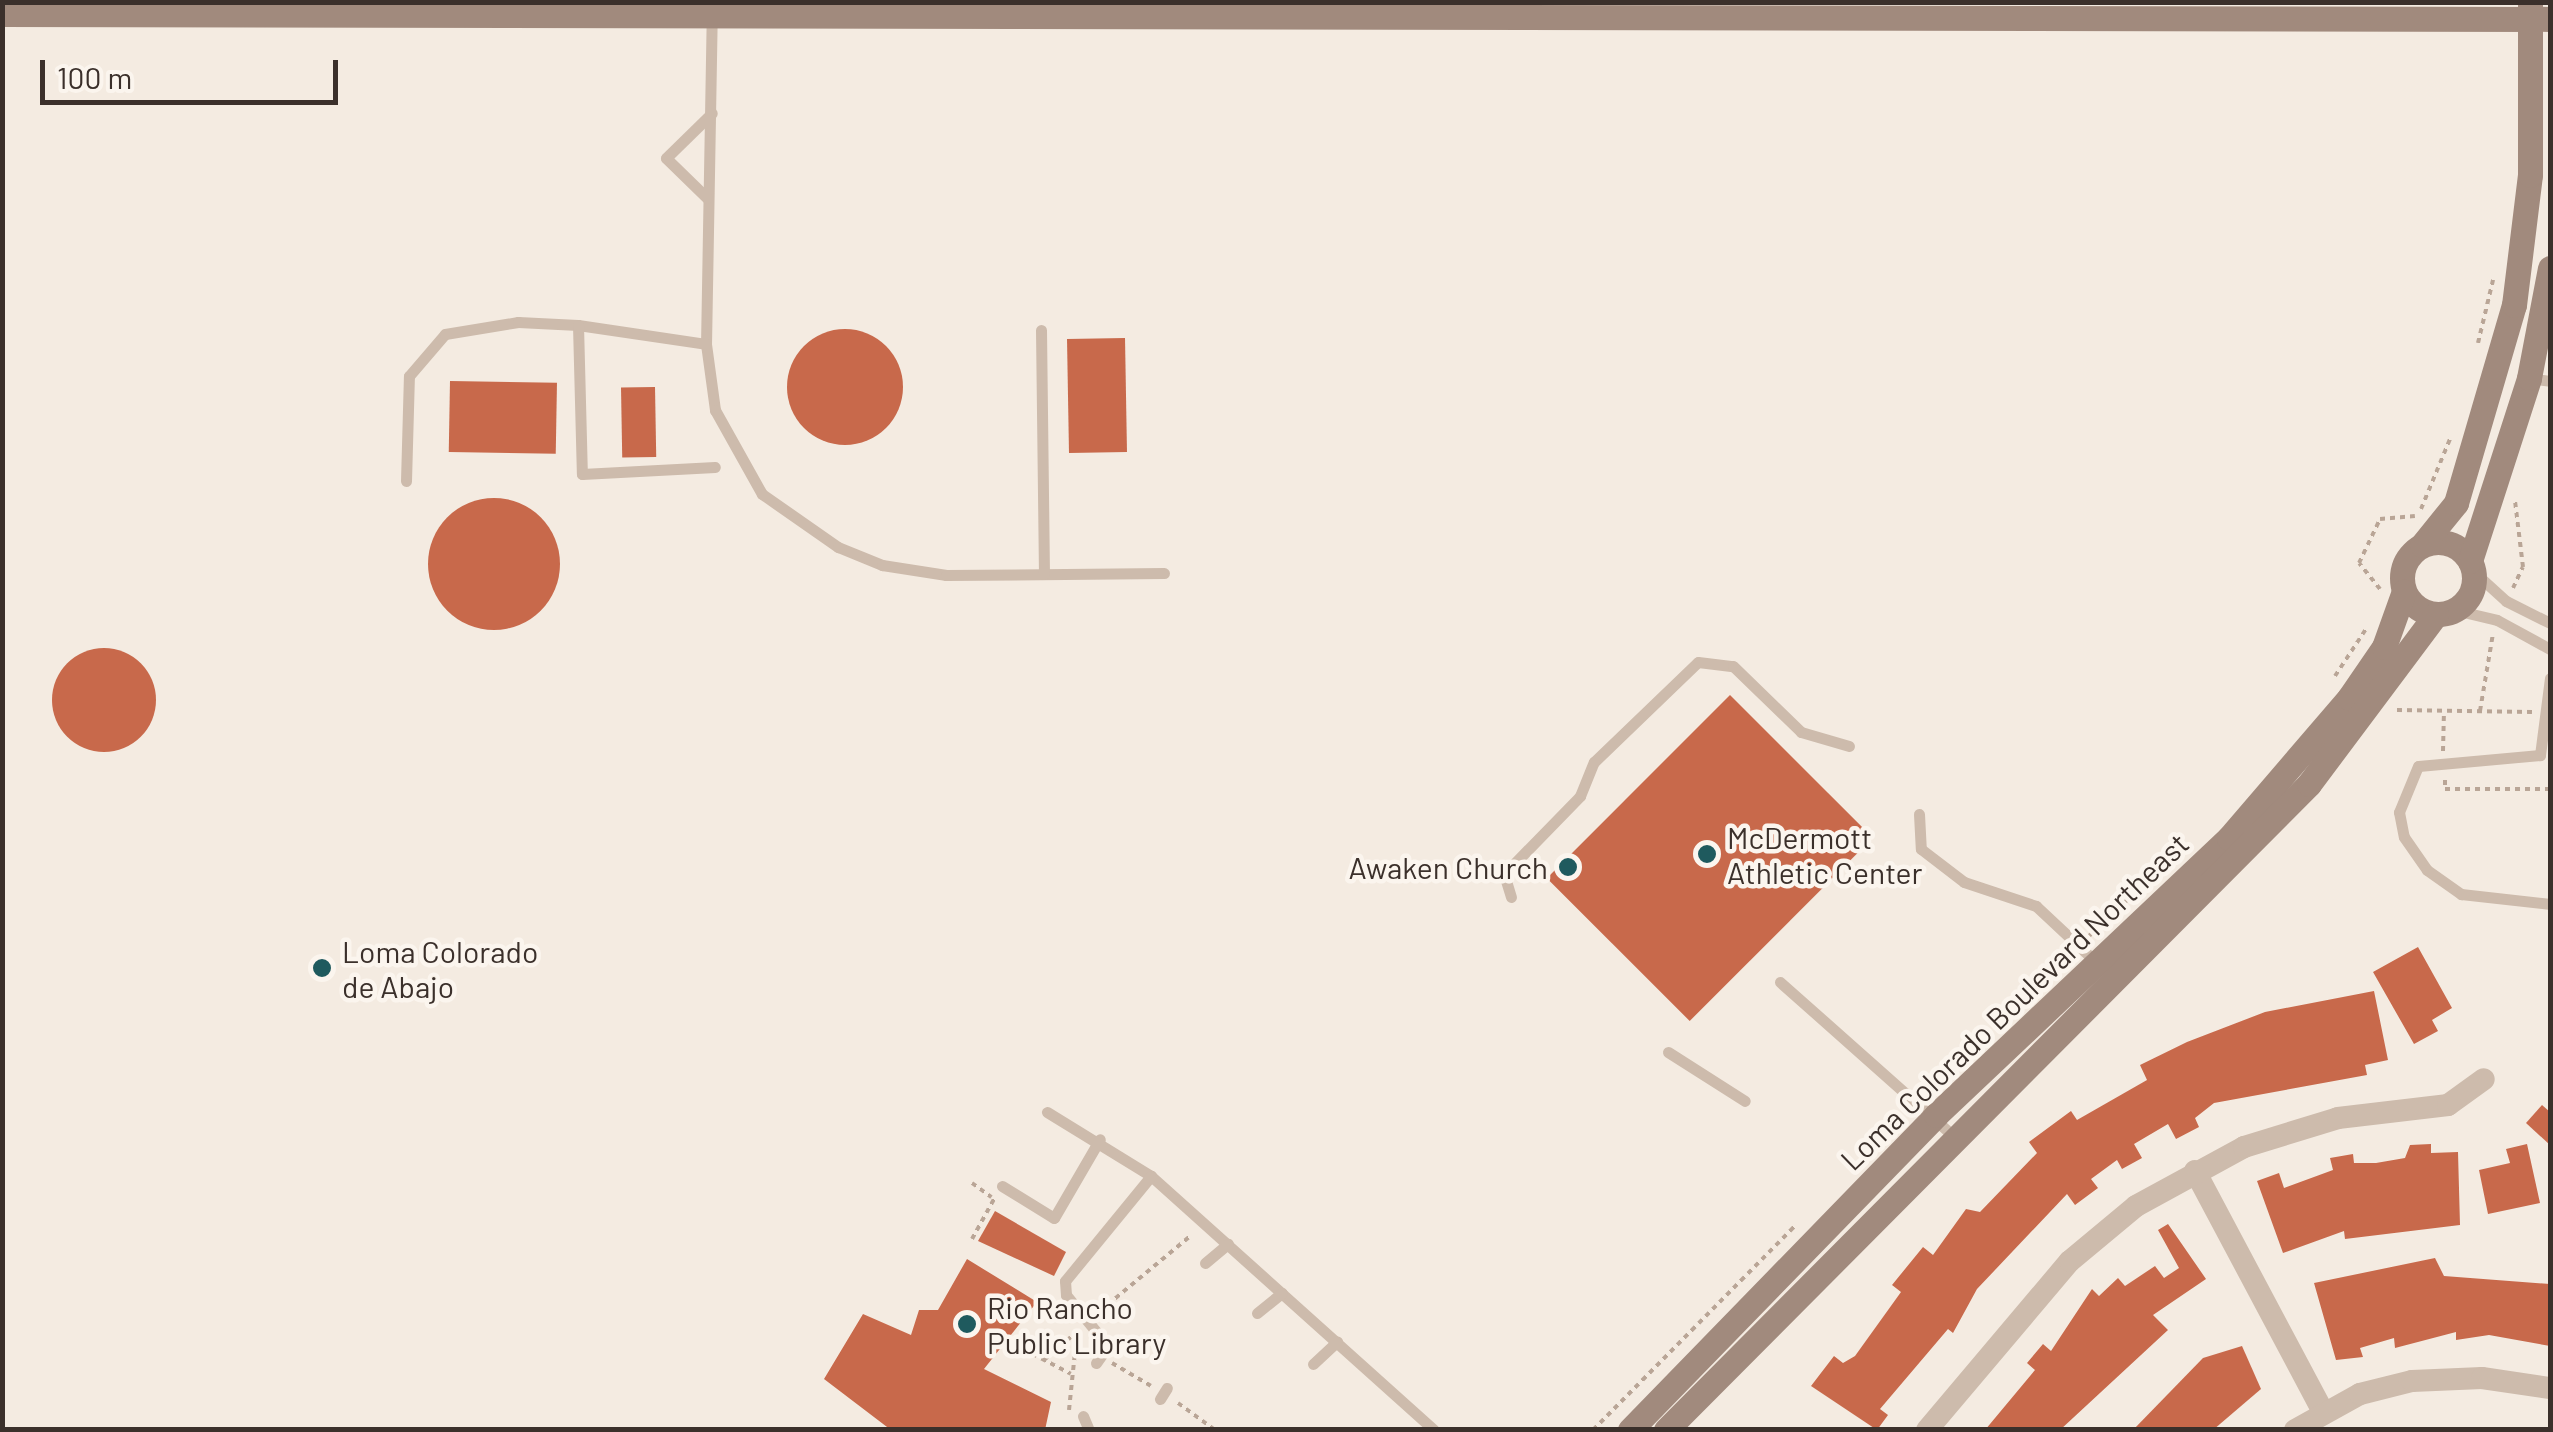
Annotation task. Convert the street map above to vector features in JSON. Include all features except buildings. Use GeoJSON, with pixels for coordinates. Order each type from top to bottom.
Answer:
{"type":"FeatureCollection","features":[{"type":"Feature","properties":{"kind":"street"},"geometry":{"type":"LineString","coordinates":[[2,14],[712,7],[2537,13]]}},
{"type":"Feature","properties":{"kind":"street","name":"Loma Colorado Boulevard Northeast"},"geometry":{"type":"LineString","coordinates":[[1630,1430],[1936,1115],[2086,953],[2229,838],[2350,698],[2384,647],[2392,596],[2406,560],[2456,503],[2514,305],[2530,174],[2537,13]]}},
{"type":"Feature","properties":{"kind":"street","name":"Loma Colorado Boulevard Northeast"},"geometry":{"type":"LineString","coordinates":[[1666,1430],[1959,1140],[2309,784],[2446,612],[2471,592],[2472,566],[2540,380],[2550,268]]}},
{"type":"Feature","properties":{"kind":"street"},"geometry":{"type":"LineString","coordinates":[[2422,545],[2444,542],[2472,566]]}},
{"type":"Feature","properties":{"kind":"street"},"geometry":{"type":"LineString","coordinates":[[2392,596],[2446,612]]}},
{"type":"Feature","properties":{"kind":"street"},"geometry":{"type":"LineString","coordinates":[[1927,1430],[2070,1261],[2195,1171],[2338,1118],[2448,1105],[2484,1079]]}},
{"type":"Feature","properties":{"kind":"street"},"geometry":{"type":"LineString","coordinates":[[2195,1171],[2322,1410]]}},
{"type":"Feature","properties":{"kind":"street"},"geometry":{"type":"LineString","coordinates":[[2294,1430],[2322,1410],[2412,1380],[2482,1378],[2550,1388]]}},
{"type":"Feature","properties":{"kind":"lane"},"geometry":{"type":"LineString","coordinates":[[712,7],[706,344],[715,410],[762,494],[838,547],[882,565],[946,575],[1164,573]]}},
{"type":"Feature","properties":{"kind":"lane"},"geometry":{"type":"LineString","coordinates":[[707,198],[666,158],[712,113]]}},
{"type":"Feature","properties":{"kind":"lane"},"geometry":{"type":"LineString","coordinates":[[406,481],[409,376],[445,334],[518,322],[578,325],[706,344]]}},
{"type":"Feature","properties":{"kind":"lane"},"geometry":{"type":"LineString","coordinates":[[578,325],[582,474],[715,467]]}},
{"type":"Feature","properties":{"kind":"lane"},"geometry":{"type":"LineString","coordinates":[[1041,330],[1044,574]]}},
{"type":"Feature","properties":{"kind":"lane"},"geometry":{"type":"LineString","coordinates":[[2472,566],[2506,601],[2550,623]]}},
{"type":"Feature","properties":{"kind":"lane"},"geometry":{"type":"LineString","coordinates":[[2446,612],[2497,620],[2550,649]]}},
{"type":"Feature","properties":{"kind":"lane"},"geometry":{"type":"LineString","coordinates":[[1511,897],[1504,874],[1580,796],[1594,762],[1698,662],[1734,666],[1801,732],[1849,746]]}},
{"type":"Feature","properties":{"kind":"lane"},"geometry":{"type":"LineString","coordinates":[[2550,678],[2541,712],[2545,755],[2418,766],[2399,812],[2404,837],[2428,870],[2461,894],[2550,904]]}},
{"type":"Feature","properties":{"kind":"lane"},"geometry":{"type":"LineString","coordinates":[[1919,814],[1921,849],[1964,882],[2036,906],[2116,982]]}},
{"type":"Feature","properties":{"kind":"lane"},"geometry":{"type":"LineString","coordinates":[[1780,982],[1823,1028],[1936,1115],[1959,1140]]}},
{"type":"Feature","properties":{"kind":"lane"},"geometry":{"type":"LineString","coordinates":[[1668,1052],[1745,1102]]}},
{"type":"Feature","properties":{"kind":"lane"},"geometry":{"type":"LineString","coordinates":[[1047,1112],[1100,1138],[1151,1176],[1434,1430]]}},
{"type":"Feature","properties":{"kind":"lane"},"geometry":{"type":"LineString","coordinates":[[1002,1186],[1054,1218],[1100,1138]]}},
{"type":"Feature","properties":{"kind":"lane"},"geometry":{"type":"LineString","coordinates":[[1094,1357],[1108,1346],[1066,1295],[1065,1282],[1151,1176]]}},
{"type":"Feature","properties":{"kind":"lane"},"geometry":{"type":"LineString","coordinates":[[1205,1262],[1228,1244]]}},
{"type":"Feature","properties":{"kind":"lane"},"geometry":{"type":"LineString","coordinates":[[1257,1313],[1282,1293]]}},
{"type":"Feature","properties":{"kind":"lane"},"geometry":{"type":"LineString","coordinates":[[1313,1364],[1337,1342]]}},
{"type":"Feature","properties":{"kind":"lane"},"geometry":{"type":"LineString","coordinates":[[1082,1416],[1089,1430]]}},
{"type":"Feature","properties":{"kind":"path"},"geometry":{"type":"LineString","coordinates":[[2477,346],[2494,273]]}},
{"type":"Feature","properties":{"kind":"path"},"geometry":{"type":"LineString","coordinates":[[2392,596],[2359,563],[2380,519],[2406,522],[2422,508],[2451,435]]}},
{"type":"Feature","properties":{"kind":"path"},"geometry":{"type":"LineString","coordinates":[[2510,593],[2524,567],[2514,534],[2517,495]]}},
{"type":"Feature","properties":{"kind":"path"},"geometry":{"type":"LineString","coordinates":[[2331,682],[2370,623]]}},
{"type":"Feature","properties":{"kind":"path"},"geometry":{"type":"LineString","coordinates":[[2480,711],[2493,633],[2482,628]]}},
{"type":"Feature","properties":{"kind":"path"},"geometry":{"type":"LineString","coordinates":[[2397,710],[2541,712]]}},
{"type":"Feature","properties":{"kind":"path"},"geometry":{"type":"LineString","coordinates":[[2086,953],[2147,882]]}},
{"type":"Feature","properties":{"kind":"path"},"geometry":{"type":"LineString","coordinates":[[972,1239],[994,1199]]}},
{"type":"Feature","properties":{"kind":"path"},"geometry":{"type":"LineString","coordinates":[[1593,1430],[1796,1225]]}},
{"type":"Feature","properties":{"kind":"path"},"geometry":{"type":"LineString","coordinates":[[1094,1317],[1188,1237]]}},
{"type":"Feature","properties":{"kind":"path"},"geometry":{"type":"LineString","coordinates":[[1044,1360],[1079,1330],[1068,1420]]}},
{"type":"Feature","properties":{"kind":"path"},"geometry":{"type":"LineString","coordinates":[[1006,1340],[1071,1374]]}},
{"type":"Feature","properties":{"kind":"path"},"geometry":{"type":"LineString","coordinates":[[1078,1344],[1094,1357]]}},
{"type":"Feature","properties":{"kind":"path"},"geometry":{"type":"LineString","coordinates":[[1112,1362],[1161,1392]]}},
{"type":"Feature","properties":{"kind":"path"},"geometry":{"type":"LineString","coordinates":[[1175,1402],[1215,1430]]}},
{"type":"Feature","properties":{"kind":"place","name":"McDermott Athletic Center"},"geometry":{"type":"Point","coordinates":[1707,854]}},
{"type":"Feature","properties":{"kind":"place","name":"Awaken Church"},"geometry":{"type":"Point","coordinates":[1568,867]}},
{"type":"Feature","properties":{"kind":"place","name":"Loma Colorado de Abajo"},"geometry":{"type":"Point","coordinates":[322,968]}},
{"type":"Feature","properties":{"kind":"place","name":"Rio Rancho Public Library"},"geometry":{"type":"Point","coordinates":[967,1324]}}]}
